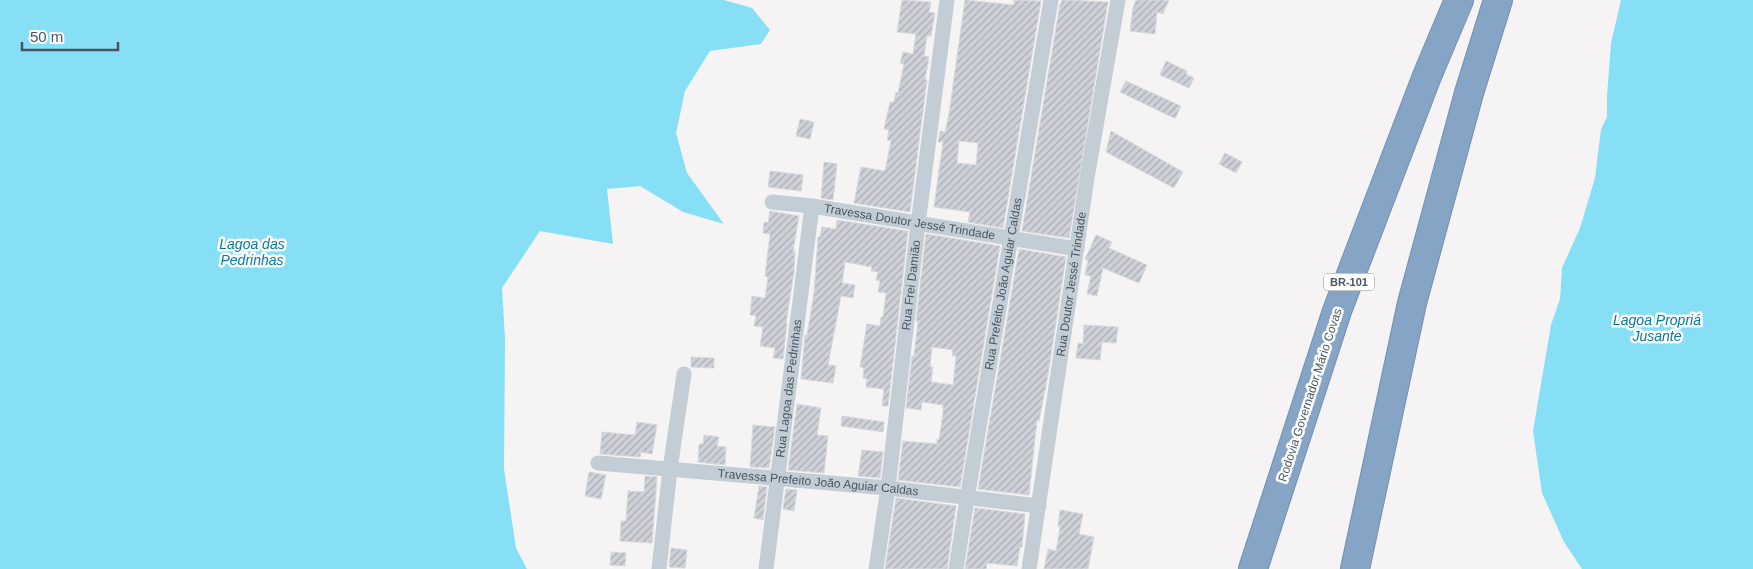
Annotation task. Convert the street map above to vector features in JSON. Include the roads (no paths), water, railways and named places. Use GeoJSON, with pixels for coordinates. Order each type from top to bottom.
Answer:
{"type":"FeatureCollection","features":[{"type":"Feature","properties":{"kind":"highway","name":"Rodovia Governador Mário Covas"},"geometry":{"type":"LineString","coordinates":[[1253,569],[1337,311],[1427,76],[1459,0]]}},
{"type":"Feature","properties":{"kind":"highway"},"geometry":{"type":"LineString","coordinates":[[1355,569],[1412,303],[1469,93],[1498,0]]}},
{"type":"Feature","properties":{"kind":"street","name":"Rua Frei Damião"},"geometry":{"type":"LineString","coordinates":[[876,569],[888,488],[918,224],[947,0]]}},
{"type":"Feature","properties":{"kind":"street","name":"Rua Prefeito João Aguiar Caldas"},"geometry":{"type":"LineString","coordinates":[[956,569],[966,499],[1051,0]]}},
{"type":"Feature","properties":{"kind":"street","name":"Rua Doutor Jessé Trindade"},"geometry":{"type":"LineString","coordinates":[[1029,569],[1077,249],[1118,0]]}},
{"type":"Feature","properties":{"kind":"street","name":"Travessa Doutor Jessé Trindade"},"geometry":{"type":"LineString","coordinates":[[772,202],[812,206],[1077,249]]}},
{"type":"Feature","properties":{"kind":"street","name":"Rua Lagoa das Pedrinhas"},"geometry":{"type":"LineString","coordinates":[[766,569],[812,206]]}},
{"type":"Feature","properties":{"kind":"street"},"geometry":{"type":"LineString","coordinates":[[659,569],[670,469],[684,374]]}},
{"type":"Feature","properties":{"kind":"street","name":"Travessa Prefeito João Aguiar Caldas"},"geometry":{"type":"LineString","coordinates":[[598,463],[888,488],[966,499],[1039,506]]}},
{"type":"Feature","properties":{"kind":"water","name":"Lagoa das Pedrinhas"},"geometry":{"type":"Polygon","coordinates":[[[0,0],[724,0],[752,8],[770,30],[761,44],[710,51],[685,91],[676,133],[687,173],[724,224],[683,212],[640,186],[607,189],[613,244],[540,231],[502,288],[505,339],[504,469],[516,548],[527,569],[0,569],[0,0]]]}},
{"type":"Feature","properties":{"kind":"water","name":"Lagoa Propriá Jusante"},"geometry":{"type":"Polygon","coordinates":[[[1621,0],[1753,0],[1753,569],[1582,569],[1564,542],[1542,493],[1533,431],[1551,325],[1560,299],[1562,268],[1580,228],[1595,178],[1601,129],[1607,117],[1611,43],[1621,0]]]}}]}
